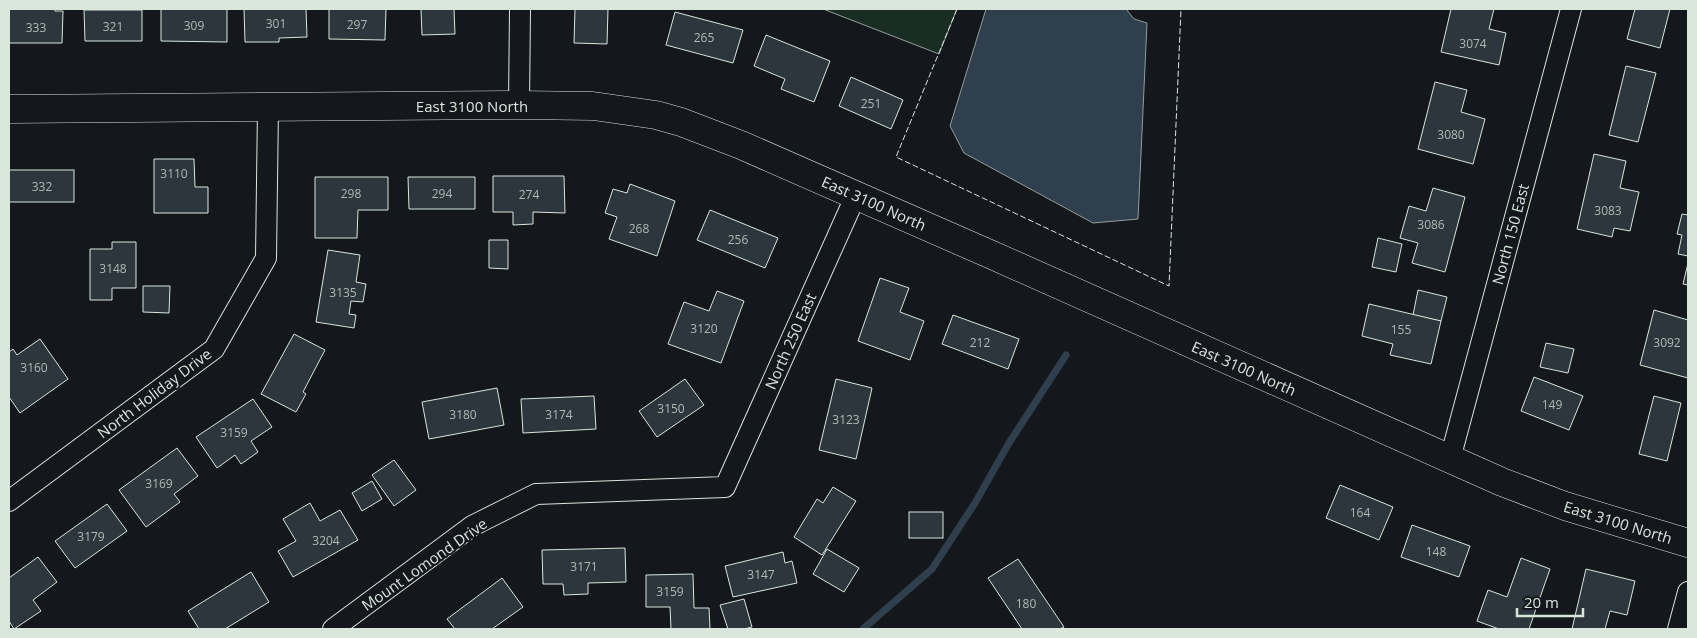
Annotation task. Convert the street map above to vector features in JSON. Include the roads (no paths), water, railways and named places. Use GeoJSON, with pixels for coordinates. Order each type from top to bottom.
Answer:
{"type":"FeatureCollection","features":[{"type":"Feature","properties":{"kind":"street"},"geometry":{"type":"LineString","coordinates":[[519,105],[520,9]]}},
{"type":"Feature","properties":{"kind":"street","name":"North 150 East"},"geometry":{"type":"LineString","coordinates":[[1450,459],[1571,9]]}},
{"type":"Feature","properties":{"kind":"street","name":"East 3100 North"},"geometry":{"type":"LineString","coordinates":[[9,109],[519,105],[593,106],[656,115],[681,122],[741,145],[1450,459],[1565,506],[1688,543]]}},
{"type":"Feature","properties":{"kind":"street","name":"North Holiday Drive"},"geometry":{"type":"LineString","coordinates":[[9,501],[214,349],[266,258],[268,107]]}},
{"type":"Feature","properties":{"kind":"street","name":"North 250 East"},"geometry":{"type":"LineString","coordinates":[[725,487],[856,195]]}},
{"type":"Feature","properties":{"kind":"street","name":"Mount Lomond Drive"},"geometry":{"type":"LineString","coordinates":[[333,629],[472,526],[536,494],[725,487]]}},
{"type":"Feature","properties":{"kind":"street"},"geometry":{"type":"LineString","coordinates":[[1678,629],[1688,592]]}},
{"type":"Feature","properties":{"kind":"water"},"geometry":{"type":"Polygon","coordinates":[[[986,9],[1126,9],[1134,19],[1147,23],[1138,219],[1093,223],[964,153],[950,126],[986,9]]]}},
{"type":"Feature","properties":{"kind":"waterway"},"geometry":{"type":"LineString","coordinates":[[863,629],[932,569],[975,503],[1009,443],[1066,355]]}}]}
